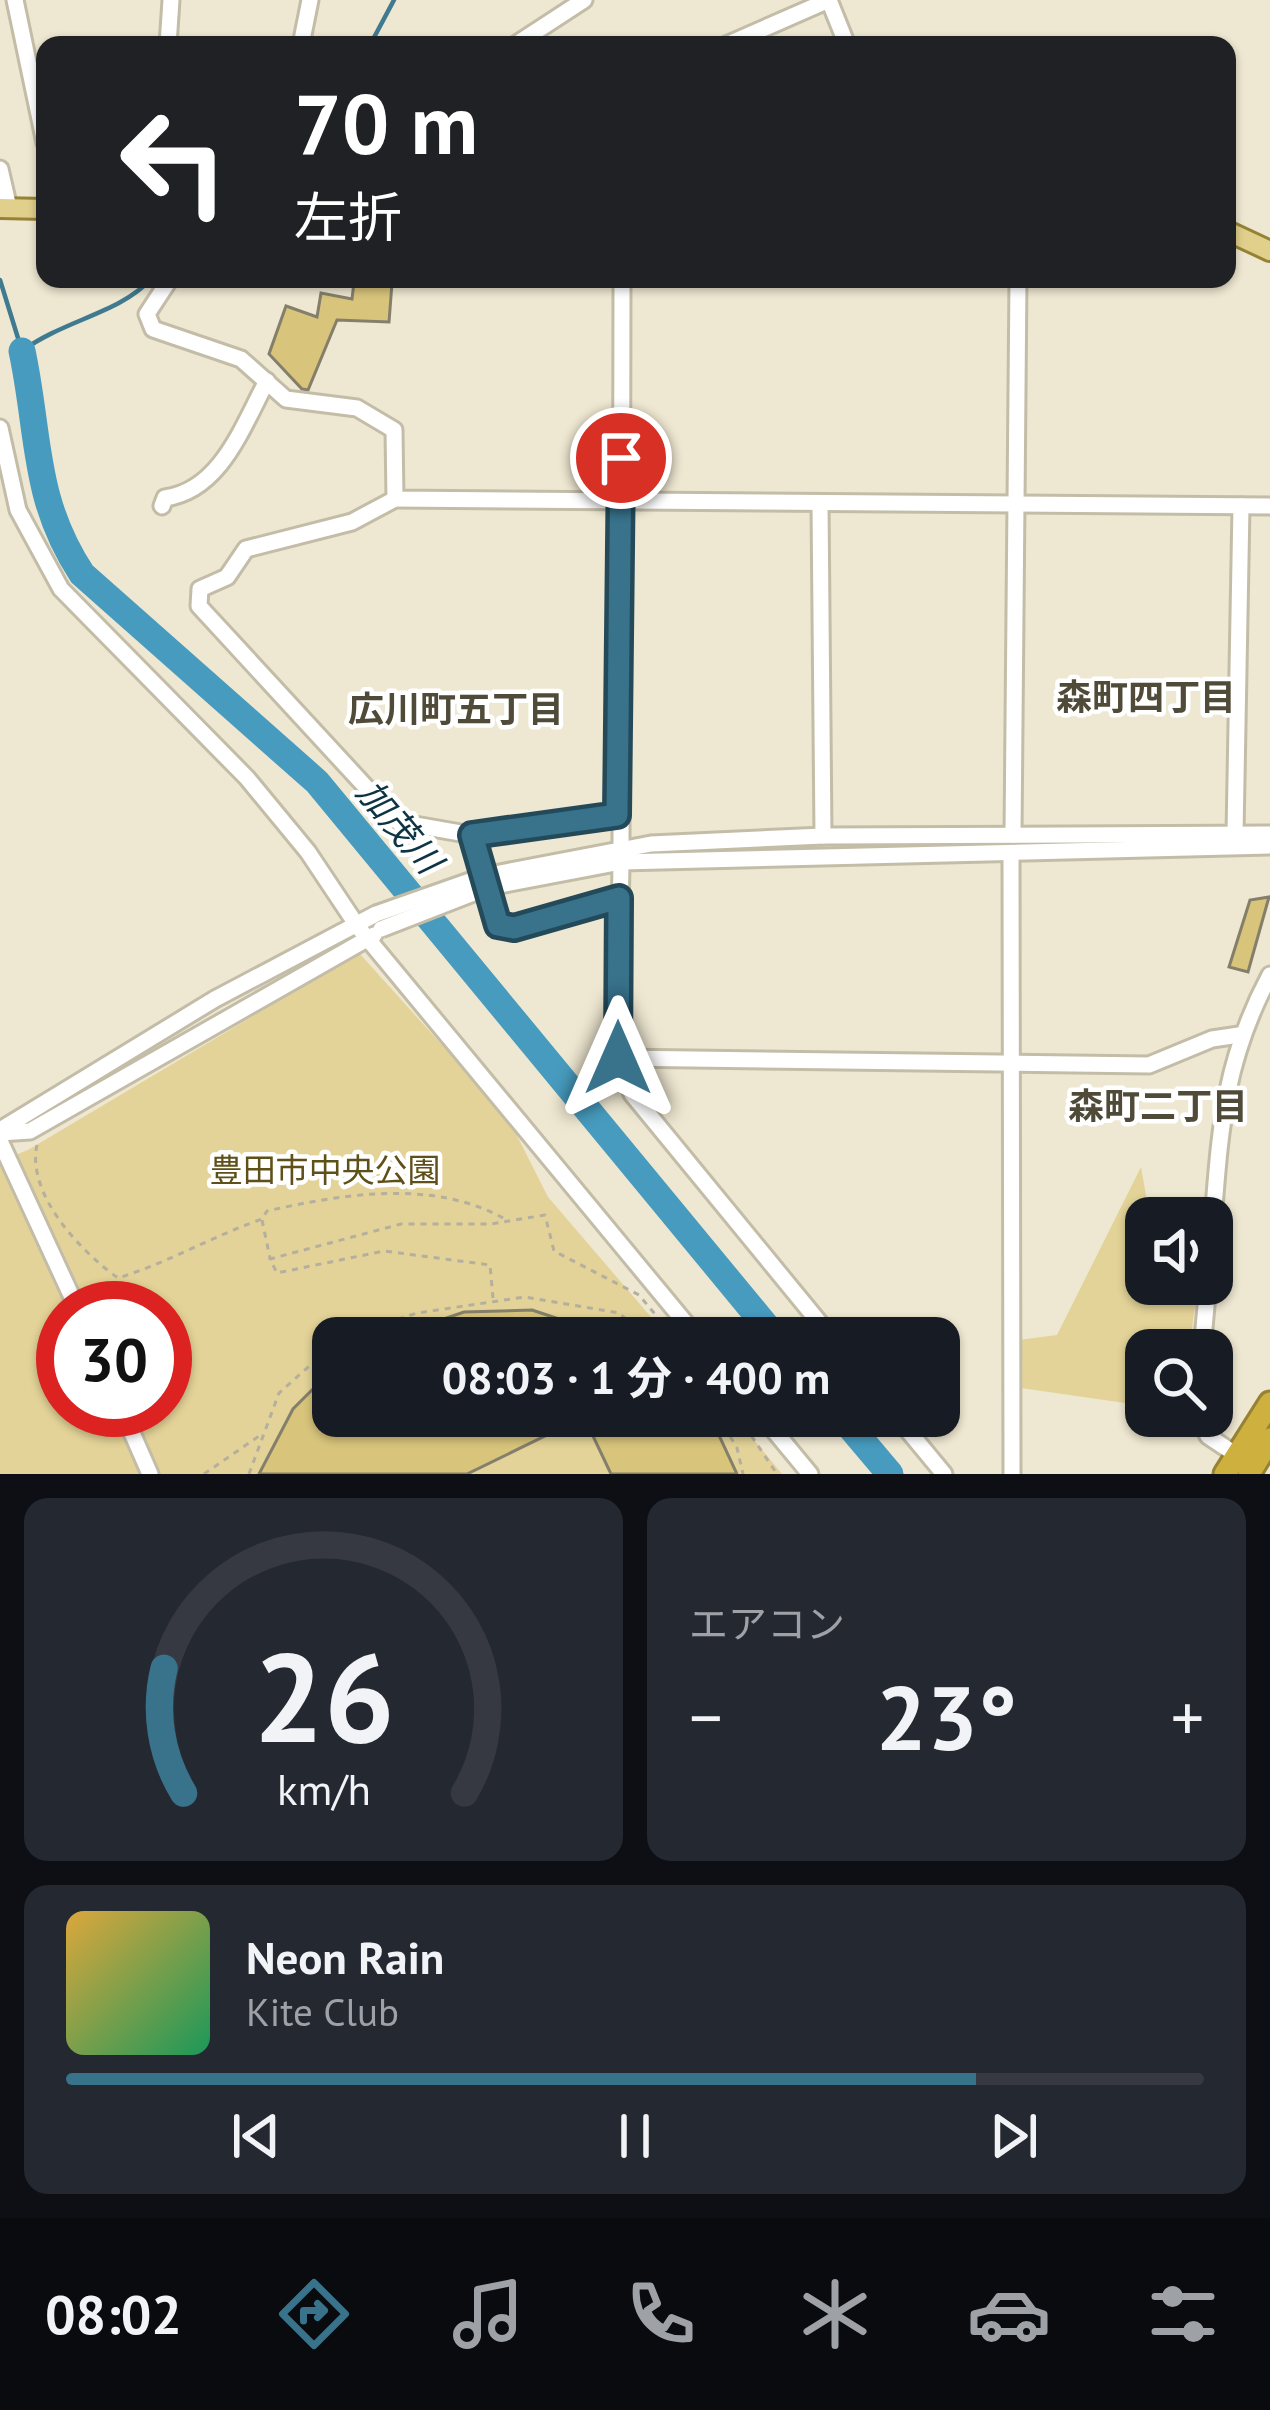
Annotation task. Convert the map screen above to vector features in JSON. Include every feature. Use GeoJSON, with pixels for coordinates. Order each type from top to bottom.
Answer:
{"type":"FeatureCollection","features":[{"type":"Feature","properties":{"kind":"highway"},"geometry":{"type":"LineString","coordinates":[[1230,1464],[1270,1403]]}},
{"type":"Feature","properties":{"kind":"highway"},"geometry":{"type":"LineString","coordinates":[[1249,1474],[1270,1438]]}},
{"type":"Feature","properties":{"kind":"main road"},"geometry":{"type":"LineString","coordinates":[[5,208],[36,208]]}},
{"type":"Feature","properties":{"kind":"main road"},"geometry":{"type":"LineString","coordinates":[[1236,235],[1270,251]]}},
{"type":"Feature","properties":{"kind":"street"},"geometry":{"type":"LineString","coordinates":[[15,0],[36,99]]}},
{"type":"Feature","properties":{"kind":"street"},"geometry":{"type":"LineString","coordinates":[[169,36],[171,0]]}},
{"type":"Feature","properties":{"kind":"street"},"geometry":{"type":"LineString","coordinates":[[303,36],[310,0]]}},
{"type":"Feature","properties":{"kind":"street"},"geometry":{"type":"LineString","coordinates":[[529,36],[584,0]]}},
{"type":"Feature","properties":{"kind":"street"},"geometry":{"type":"LineString","coordinates":[[747,36],[829,0],[843,36]]}},
{"type":"Feature","properties":{"kind":"street"},"geometry":{"type":"LineString","coordinates":[[0,169],[5,208]]}},
{"type":"Feature","properties":{"kind":"street"},"geometry":{"type":"LineString","coordinates":[[164,288],[147,314],[153,329],[225,352],[286,399],[357,408],[394,430],[395,500]]}},
{"type":"Feature","properties":{"kind":"street"},"geometry":{"type":"LineString","coordinates":[[622,288],[618,1058],[632,1094],[815,1317]]}},
{"type":"Feature","properties":{"kind":"street"},"geometry":{"type":"LineString","coordinates":[[1013,835],[1018,288]]}},
{"type":"Feature","properties":{"kind":"street"},"geometry":{"type":"LineString","coordinates":[[162,506],[164,498],[192,494],[225,458],[244,432],[267,381]]}},
{"type":"Feature","properties":{"kind":"street"},"geometry":{"type":"LineString","coordinates":[[0,428],[18,510],[61,589],[247,778],[681,1317]]}},
{"type":"Feature","properties":{"kind":"street"},"geometry":{"type":"LineString","coordinates":[[617,815],[472,835],[398,822],[199,606],[200,589],[227,577],[246,549],[352,522],[395,500],[1270,506]]}},
{"type":"Feature","properties":{"kind":"street"},"geometry":{"type":"LineString","coordinates":[[820,503],[823,836]]}},
{"type":"Feature","properties":{"kind":"street"},"geometry":{"type":"LineString","coordinates":[[1235,834],[1241,506]]}},
{"type":"Feature","properties":{"kind":"street"},"geometry":{"type":"LineString","coordinates":[[0,1135],[215,999],[371,927],[487,882],[621,855],[823,836],[1270,834]]}},
{"type":"Feature","properties":{"kind":"street"},"geometry":{"type":"LineString","coordinates":[[472,835],[498,925],[514,928],[619,898]]}},
{"type":"Feature","properties":{"kind":"street"},"geometry":{"type":"LineString","coordinates":[[621,855],[1011,854],[1270,847]]}},
{"type":"Feature","properties":{"kind":"street"},"geometry":{"type":"LineString","coordinates":[[1011,854],[1012,1474]]}},
{"type":"Feature","properties":{"kind":"street"},"geometry":{"type":"LineString","coordinates":[[0,1135],[40,1126],[371,927]]}},
{"type":"Feature","properties":{"kind":"street"},"geometry":{"type":"LineString","coordinates":[[1215,1197],[1222,1119],[1239,1035],[1270,975]]}},
{"type":"Feature","properties":{"kind":"street"},"geometry":{"type":"LineString","coordinates":[[618,1058],[1149,1065],[1212,1039],[1239,1035]]}},
{"type":"Feature","properties":{"kind":"street"},"geometry":{"type":"LineString","coordinates":[[0,1135],[65,1281]]}},
{"type":"Feature","properties":{"kind":"street"},"geometry":{"type":"LineString","coordinates":[[134,1437],[150,1474]]}},
{"type":"Feature","properties":{"kind":"street"},"geometry":{"type":"LineString","coordinates":[[780,1437],[810,1474]]}},
{"type":"Feature","properties":{"kind":"street"},"geometry":{"type":"LineString","coordinates":[[913,1437],[944,1474]]}},
{"type":"Feature","properties":{"kind":"street"},"geometry":{"type":"LineString","coordinates":[[1209,1437],[1230,1464]]}},
{"type":"Feature","properties":{"kind":"path"},"geometry":{"type":"LineString","coordinates":[[40,1126],[33,1163],[60,1217],[83,1254],[118,1278],[262,1219],[267,1211],[321,1199],[387,1193],[478,1204],[505,1219]]}},
{"type":"Feature","properties":{"kind":"path"},"geometry":{"type":"LineString","coordinates":[[270,1259],[400,1224],[545,1215],[554,1251],[639,1295],[657,1317]]}},
{"type":"Feature","properties":{"kind":"path"},"geometry":{"type":"LineString","coordinates":[[262,1219],[277,1273],[384,1251],[490,1265],[493,1298]]}},
{"type":"Feature","properties":{"kind":"path"},"geometry":{"type":"LineString","coordinates":[[405,1317],[493,1298],[525,1298],[624,1317]]}},
{"type":"Feature","properties":{"kind":"path"},"geometry":{"type":"LineString","coordinates":[[249,1474],[279,1393],[312,1364]]}},
{"type":"Feature","properties":{"kind":"path"},"geometry":{"type":"LineString","coordinates":[[204,1474],[263,1433]]}},
{"type":"Feature","properties":{"kind":"path"},"geometry":{"type":"LineString","coordinates":[[730,1437],[743,1474]]}},
{"type":"Feature","properties":{"kind":"path"},"geometry":{"type":"LineString","coordinates":[[752,1437],[777,1474]]}},
{"type":"Feature","properties":{"kind":"green space","name":"豊田市中央公園"},"geometry":{"type":"Polygon","coordinates":[[[359,953],[508,1118],[548,1197],[651,1317],[312,1317],[312,1437],[751,1437],[782,1474],[0,1474],[0,1161],[28,1150],[359,953]]]}},
{"type":"Feature","properties":{"kind":"green space"},"geometry":{"type":"Polygon","coordinates":[[[1141,1167],[1146,1197],[1126,1197],[1141,1167]]]}},
{"type":"Feature","properties":{"kind":"green space"},"geometry":{"type":"Polygon","coordinates":[[[1125,1199],[1125,1305],[1195,1305],[1192,1329],[1125,1329],[1125,1403],[1021,1388],[1019,1340],[1057,1335],[1125,1199]]]}},
{"type":"Feature","properties":{"kind":"building"},"geometry":{"type":"Polygon","coordinates":[[[353,288],[392,288],[389,322],[337,320],[308,390],[302,389],[269,354],[286,306],[317,317],[321,293],[352,299],[353,288]]]}},
{"type":"Feature","properties":{"kind":"building"},"geometry":{"type":"Polygon","coordinates":[[[1269,897],[1248,972],[1229,967],[1250,900],[1269,897]]]}},
{"type":"Feature","properties":{"kind":"building"},"geometry":{"type":"Polygon","coordinates":[[[532,1310],[553,1317],[449,1317],[464,1312],[532,1310]]]}},
{"type":"Feature","properties":{"kind":"building"},"geometry":{"type":"Polygon","coordinates":[[[312,1390],[312,1437],[543,1437],[467,1474],[259,1474],[293,1409],[312,1390]]]}},
{"type":"Feature","properties":{"kind":"building"},"geometry":{"type":"Polygon","coordinates":[[[593,1437],[720,1437],[737,1474],[611,1474],[593,1437]]]}},
{"type":"Feature","properties":{"kind":"waterway"},"geometry":{"type":"LineString","coordinates":[[375,36],[394,0]]}},
{"type":"Feature","properties":{"kind":"waterway"},"geometry":{"type":"LineString","coordinates":[[0,280],[22,351],[141,288]]}},
{"type":"Feature","properties":{"kind":"waterway","name":"加茂川"},"geometry":{"type":"LineString","coordinates":[[22,351],[46,492],[82,574],[317,782],[759,1317]]}},
{"type":"Feature","properties":{"kind":"waterway","name":"加茂川"},"geometry":{"type":"LineString","coordinates":[[859,1437],[890,1474]]}},
{"type":"Feature","properties":{"kind":"district","name":"森町四丁目"},"geometry":{"type":"Point","coordinates":[1146,696]}},
{"type":"Feature","properties":{"kind":"district","name":"広川町五丁目"},"geometry":{"type":"Point","coordinates":[456,708]}},
{"type":"Feature","properties":{"kind":"district","name":"森町二丁目"},"geometry":{"type":"Point","coordinates":[1158,1105]}},
{"type":"Feature","properties":{"kind":"route"},"geometry":{"type":"LineString","coordinates":[[618,1058],[619,898],[514,928],[498,925],[472,835],[617,815],[621,458]]}}]}
